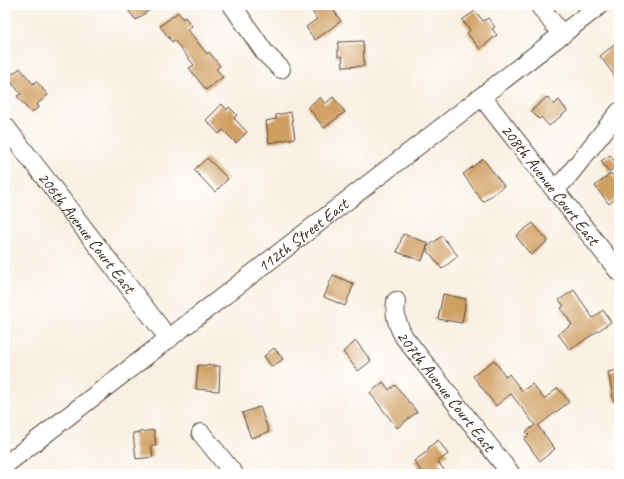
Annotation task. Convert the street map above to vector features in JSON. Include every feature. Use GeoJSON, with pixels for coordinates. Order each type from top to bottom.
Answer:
{"type":"FeatureCollection","features":[{"type":"Feature","properties":{"kind":"street"},"geometry":{"type":"LineString","coordinates":[[232,5],[265,53],[281,69]]}},
{"type":"Feature","properties":{"kind":"street"},"geometry":{"type":"LineString","coordinates":[[539,5],[562,35]]}},
{"type":"Feature","properties":{"kind":"street","name":"112th Street East"},"geometry":{"type":"LineString","coordinates":[[5,466],[600,5]]}},
{"type":"Feature","properties":{"kind":"street","name":"208th Avenue Court East"},"geometry":{"type":"LineString","coordinates":[[482,97],[619,272]]}},
{"type":"Feature","properties":{"kind":"street"},"geometry":{"type":"LineString","coordinates":[[555,190],[619,112]]}},
{"type":"Feature","properties":{"kind":"street","name":"206th Avenue Court East"},"geometry":{"type":"LineString","coordinates":[[5,126],[169,339]]}},
{"type":"Feature","properties":{"kind":"street","name":"207th Avenue Court East"},"geometry":{"type":"LineString","coordinates":[[396,301],[394,311],[404,337],[511,474]]}},
{"type":"Feature","properties":{"kind":"street"},"geometry":{"type":"LineString","coordinates":[[201,432],[234,474]]}},
{"type":"Feature","properties":{"kind":"building"},"geometry":{"type":"Polygon","coordinates":[[[124,5],[156,5],[136,20],[124,5]]]}},
{"type":"Feature","properties":{"kind":"building"},"geometry":{"type":"Polygon","coordinates":[[[308,5],[330,5],[341,21],[315,40],[306,27],[317,19],[308,5]]]}},
{"type":"Feature","properties":{"kind":"building"},"geometry":{"type":"Polygon","coordinates":[[[475,11],[483,21],[488,18],[495,27],[492,29],[497,35],[480,49],[467,33],[470,30],[462,20],[475,11]]]}},
{"type":"Feature","properties":{"kind":"building"},"geometry":{"type":"Polygon","coordinates":[[[178,12],[183,19],[185,17],[192,26],[187,29],[207,54],[209,52],[220,66],[216,69],[223,77],[206,90],[189,68],[194,65],[174,40],[172,42],[160,26],[178,12]]]}},
{"type":"Feature","properties":{"kind":"building"},"geometry":{"type":"Polygon","coordinates":[[[363,41],[364,66],[343,67],[342,56],[338,57],[338,42],[363,41]]]}},
{"type":"Feature","properties":{"kind":"building"},"geometry":{"type":"Polygon","coordinates":[[[619,41],[619,82],[600,56],[619,41]]]}},
{"type":"Feature","properties":{"kind":"building"},"geometry":{"type":"Polygon","coordinates":[[[20,68],[33,84],[36,81],[48,95],[37,104],[39,107],[31,113],[17,96],[21,94],[8,78],[20,68]]]}},
{"type":"Feature","properties":{"kind":"building"},"geometry":{"type":"Polygon","coordinates":[[[320,97],[325,104],[333,97],[345,112],[324,128],[308,107],[320,97]]]}},
{"type":"Feature","properties":{"kind":"building"},"geometry":{"type":"Polygon","coordinates":[[[547,97],[554,105],[559,100],[567,111],[549,126],[541,117],[539,119],[531,111],[547,97]]]}},
{"type":"Feature","properties":{"kind":"building"},"geometry":{"type":"Polygon","coordinates":[[[222,104],[227,110],[229,107],[237,115],[234,118],[247,132],[236,143],[223,130],[219,134],[206,120],[222,104]]]}},
{"type":"Feature","properties":{"kind":"building"},"geometry":{"type":"Polygon","coordinates":[[[291,112],[295,138],[269,143],[266,121],[276,119],[276,115],[291,112]]]}},
{"type":"Feature","properties":{"kind":"building"},"geometry":{"type":"Polygon","coordinates":[[[610,155],[617,165],[609,172],[601,161],[610,155]]]}},
{"type":"Feature","properties":{"kind":"building"},"geometry":{"type":"Polygon","coordinates":[[[207,158],[228,179],[215,192],[194,170],[207,158]]]}},
{"type":"Feature","properties":{"kind":"building"},"geometry":{"type":"Polygon","coordinates":[[[483,159],[504,186],[483,202],[463,174],[483,159]]]}},
{"type":"Feature","properties":{"kind":"building"},"geometry":{"type":"Polygon","coordinates":[[[611,173],[619,184],[619,196],[609,204],[595,186],[611,173]]]}},
{"type":"Feature","properties":{"kind":"building"},"geometry":{"type":"Polygon","coordinates":[[[533,223],[548,241],[531,255],[516,236],[533,223]]]}},
{"type":"Feature","properties":{"kind":"building"},"geometry":{"type":"Polygon","coordinates":[[[403,234],[428,243],[422,261],[397,252],[403,234]]]}},
{"type":"Feature","properties":{"kind":"building"},"geometry":{"type":"Polygon","coordinates":[[[442,236],[458,256],[442,269],[426,248],[442,236]]]}},
{"type":"Feature","properties":{"kind":"building"},"geometry":{"type":"Polygon","coordinates":[[[333,275],[354,284],[345,306],[324,297],[333,275]]]}},
{"type":"Feature","properties":{"kind":"building"},"geometry":{"type":"Polygon","coordinates":[[[574,290],[593,318],[603,310],[611,322],[570,350],[558,334],[572,325],[561,308],[564,306],[559,300],[574,290]]]}},
{"type":"Feature","properties":{"kind":"building"},"geometry":{"type":"Polygon","coordinates":[[[443,294],[466,299],[462,323],[438,319],[443,294]]]}},
{"type":"Feature","properties":{"kind":"building"},"geometry":{"type":"Polygon","coordinates":[[[356,341],[371,361],[358,371],[343,352],[356,341]]]}},
{"type":"Feature","properties":{"kind":"building"},"geometry":{"type":"Polygon","coordinates":[[[274,348],[283,359],[272,367],[264,356],[274,348]]]}},
{"type":"Feature","properties":{"kind":"building"},"geometry":{"type":"Polygon","coordinates":[[[494,360],[506,377],[509,374],[522,391],[532,384],[544,399],[558,388],[569,402],[538,426],[555,449],[540,461],[524,439],[529,435],[526,432],[535,425],[511,394],[496,406],[473,376],[494,360]]]}},
{"type":"Feature","properties":{"kind":"building"},"geometry":{"type":"Polygon","coordinates":[[[198,365],[220,366],[219,391],[196,389],[198,365]]]}},
{"type":"Feature","properties":{"kind":"building"},"geometry":{"type":"Polygon","coordinates":[[[619,370],[619,401],[614,402],[608,372],[619,370]]]}},
{"type":"Feature","properties":{"kind":"building"},"geometry":{"type":"Polygon","coordinates":[[[383,382],[389,390],[395,385],[417,412],[397,428],[370,393],[383,382]]]}},
{"type":"Feature","properties":{"kind":"building"},"geometry":{"type":"Polygon","coordinates":[[[260,407],[269,432],[251,438],[242,413],[260,407]]]}},
{"type":"Feature","properties":{"kind":"building"},"geometry":{"type":"Polygon","coordinates":[[[154,430],[156,446],[151,446],[153,457],[136,459],[133,433],[154,430]]]}},
{"type":"Feature","properties":{"kind":"building"},"geometry":{"type":"Polygon","coordinates":[[[438,440],[448,454],[438,462],[447,474],[423,474],[414,461],[429,450],[428,448],[438,440]]]}}]}
